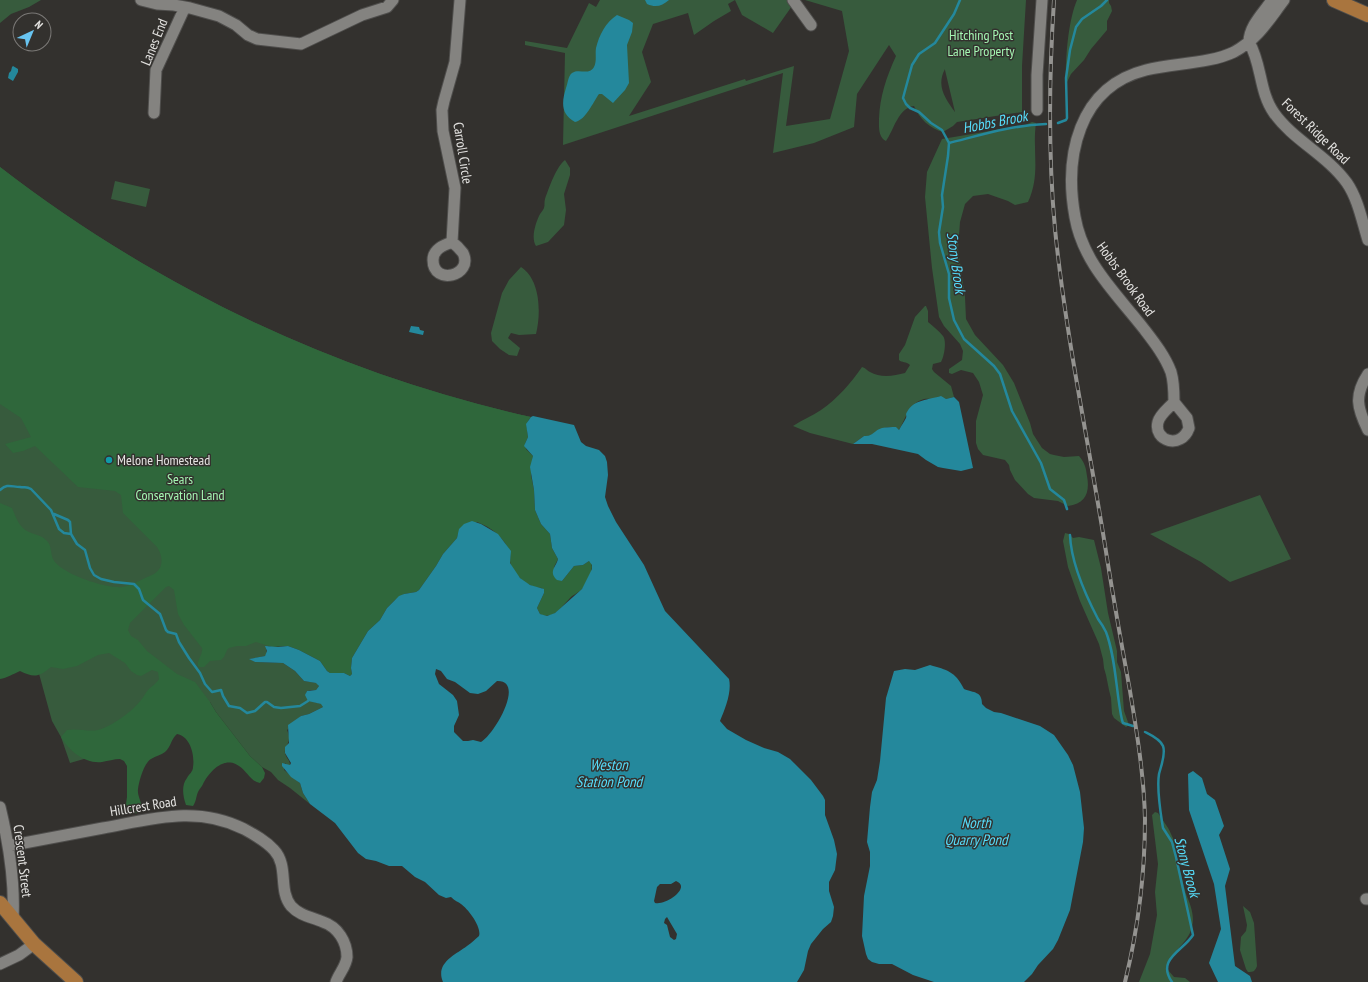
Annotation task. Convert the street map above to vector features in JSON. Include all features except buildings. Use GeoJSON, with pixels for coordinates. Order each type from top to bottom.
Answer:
{"type":"FeatureCollection","features":[{"type":"Feature","properties":{"kind":"main road"},"geometry":{"type":"LineString","coordinates":[[1334,0],[1368,15]]}},
{"type":"Feature","properties":{"kind":"main road"},"geometry":{"type":"LineString","coordinates":[[0,903],[34,944],[76,982]]}},
{"type":"Feature","properties":{"kind":"street"},"geometry":{"type":"LineString","coordinates":[[141,0],[157,4],[185,7],[219,16],[236,25],[248,35],[257,39],[301,44],[362,15],[387,7],[392,0]]}},
{"type":"Feature","properties":{"kind":"street","name":"Carroll Circle"},"geometry":{"type":"LineString","coordinates":[[452,242],[454,188],[443,130],[442,110],[455,62],[460,0]]}},
{"type":"Feature","properties":{"kind":"street"},"geometry":{"type":"LineString","coordinates":[[793,0],[811,25]]}},
{"type":"Feature","properties":{"kind":"street"},"geometry":{"type":"LineString","coordinates":[[1037,110],[1037,75],[1042,0]]}},
{"type":"Feature","properties":{"kind":"street"},"geometry":{"type":"LineString","coordinates":[[1249,42],[1249,35],[1252,29],[1272,0]]}},
{"type":"Feature","properties":{"kind":"street","name":"Hobbs Brook Road"},"geometry":{"type":"LineString","coordinates":[[1174,402],[1172,378],[1163,355],[1100,274],[1089,258],[1082,244],[1077,227],[1072,193],[1072,161],[1074,148],[1083,121],[1090,109],[1103,93],[1119,81],[1146,70],[1223,56],[1240,48],[1259,34],[1284,0]]}},
{"type":"Feature","properties":{"kind":"street","name":"Lanes End"},"geometry":{"type":"LineString","coordinates":[[154,114],[156,70],[185,7]]}},
{"type":"Feature","properties":{"kind":"street","name":"Forest Ridge Road"},"geometry":{"type":"LineString","coordinates":[[1249,42],[1256,58],[1264,92],[1271,109],[1284,124],[1328,163],[1346,182],[1354,195],[1368,240]]}},
{"type":"Feature","properties":{"kind":"street"},"geometry":{"type":"LineString","coordinates":[[1368,374],[1361,386],[1358,398],[1360,412],[1368,430]]}},
{"type":"Feature","properties":{"kind":"street","name":"Crescent Street"},"geometry":{"type":"LineString","coordinates":[[0,807],[8,846],[13,887],[13,919]]}},
{"type":"Feature","properties":{"kind":"street","name":"Hillcrest Road"},"geometry":{"type":"LineString","coordinates":[[8,846],[169,816],[202,816],[219,819],[237,826],[265,842],[279,856],[282,864],[285,891],[291,906],[298,912],[332,926],[341,936],[345,945],[347,958],[344,968],[336,982]]}},
{"type":"Feature","properties":{"kind":"street"},"geometry":{"type":"LineString","coordinates":[[0,964],[19,955],[34,944]]}},
{"type":"Feature","properties":{"kind":"green space"},"geometry":{"type":"Polygon","coordinates":[[[0,0],[41,0],[29,7],[12,12],[0,23],[0,0]]]}},
{"type":"Feature","properties":{"kind":"green space","name":"Hitching Post Lane Property"},"geometry":{"type":"Polygon","coordinates":[[[600,0],[735,0],[728,4],[731,11],[694,35],[688,13],[653,24],[642,52],[651,82],[629,116],[745,79],[746,81],[794,66],[786,126],[830,119],[849,51],[842,11],[805,0],[1026,0],[1022,66],[1022,112],[957,122],[943,132],[929,126],[919,115],[914,106],[904,111],[900,115],[886,141],[880,134],[879,119],[884,87],[896,56],[889,45],[857,94],[854,127],[814,143],[773,153],[783,73],[563,145],[565,53],[525,45],[525,41],[567,48],[589,3],[596,7],[600,0]],[[945,69],[941,81],[943,92],[955,112],[945,69]]]}},
{"type":"Feature","properties":{"kind":"green space"},"geometry":{"type":"Polygon","coordinates":[[[735,0],[789,0],[792,6],[773,33],[742,15],[735,0]]]}},
{"type":"Feature","properties":{"kind":"green space"},"geometry":{"type":"Polygon","coordinates":[[[1077,0],[1109,0],[1112,11],[1107,21],[1107,30],[1071,74],[1066,84],[1068,41],[1071,19],[1077,0]]]}},
{"type":"Feature","properties":{"kind":"green space"},"geometry":{"type":"Polygon","coordinates":[[[1032,122],[1036,123],[1035,172],[1032,192],[1028,202],[1015,205],[988,194],[973,196],[965,204],[960,222],[958,249],[965,297],[966,319],[975,335],[1003,365],[1014,383],[1033,434],[1042,448],[1050,454],[1064,457],[1079,456],[1084,463],[1088,482],[1087,492],[1083,500],[1079,503],[1068,506],[1058,501],[1034,498],[1028,494],[1015,480],[1009,465],[1005,460],[983,455],[978,449],[976,443],[976,421],[983,395],[979,382],[973,373],[961,370],[952,374],[949,373],[949,369],[962,360],[963,351],[960,344],[944,326],[939,317],[932,268],[925,197],[927,172],[942,139],[1025,125],[1032,122]]]}},
{"type":"Feature","properties":{"kind":"green space"},"geometry":{"type":"Polygon","coordinates":[[[565,160],[570,168],[570,175],[564,194],[566,210],[564,225],[548,242],[536,246],[534,231],[536,223],[544,208],[545,199],[553,178],[565,160]]]}},
{"type":"Feature","properties":{"kind":"green space","name":"Sears Conservation Land"},"geometry":{"type":"Polygon","coordinates":[[[0,167],[60,211],[122,251],[186,288],[252,321],[320,351],[389,377],[459,399],[531,417],[266,648],[267,654],[265,656],[250,659],[255,662],[283,663],[295,671],[304,681],[317,683],[319,686],[316,690],[306,692],[306,695],[309,700],[322,704],[323,707],[301,716],[287,730],[289,740],[285,749],[290,765],[288,766],[285,763],[284,770],[300,783],[303,793],[310,804],[278,780],[271,772],[262,767],[250,756],[210,702],[167,735],[70,763],[61,737],[52,721],[38,670],[0,588],[0,167]]]}},
{"type":"Feature","properties":{"kind":"green space","name":"Sears Conservation Land"},"geometry":{"type":"Polygon","coordinates":[[[0,167],[60,211],[122,251],[186,288],[252,321],[320,351],[389,377],[459,399],[531,417],[527,424],[528,437],[525,444],[526,449],[533,456],[531,475],[534,490],[535,510],[541,524],[550,534],[552,548],[558,559],[554,567],[562,581],[574,566],[583,565],[589,561],[591,562],[592,569],[589,579],[583,588],[557,612],[549,616],[540,614],[537,608],[544,593],[542,588],[537,588],[528,584],[516,574],[511,565],[510,553],[505,543],[492,530],[477,522],[458,534],[457,538],[443,554],[419,590],[404,594],[395,600],[387,608],[380,620],[368,631],[352,658],[352,674],[350,676],[344,673],[330,673],[320,661],[288,646],[272,647],[256,642],[246,646],[229,648],[221,660],[210,661],[204,667],[200,667],[198,664],[202,653],[202,648],[184,625],[178,614],[174,590],[169,586],[166,587],[130,623],[128,630],[131,636],[138,640],[147,651],[177,674],[195,682],[216,712],[250,756],[262,767],[265,773],[264,778],[260,783],[251,778],[242,768],[233,763],[228,762],[218,766],[209,775],[198,791],[193,806],[186,805],[183,795],[183,788],[185,781],[192,770],[193,757],[191,747],[188,742],[185,738],[177,734],[165,752],[151,759],[146,764],[138,789],[141,810],[132,814],[128,810],[126,804],[127,766],[124,761],[120,759],[96,762],[84,759],[73,752],[61,737],[67,730],[98,730],[109,726],[121,718],[133,709],[147,691],[158,681],[158,672],[152,670],[141,676],[137,675],[131,671],[125,663],[109,653],[98,655],[77,666],[63,669],[51,667],[40,675],[29,675],[20,671],[0,679],[0,503],[12,508],[18,522],[23,528],[44,538],[48,542],[53,559],[58,565],[70,573],[82,578],[111,587],[124,587],[154,574],[160,569],[162,562],[157,547],[123,513],[121,495],[115,491],[78,487],[35,446],[13,453],[5,444],[31,437],[21,418],[0,404],[0,167]]]}},
{"type":"Feature","properties":{"kind":"green space"},"geometry":{"type":"Polygon","coordinates":[[[115,181],[150,189],[146,207],[111,199],[115,181]]]}},
{"type":"Feature","properties":{"kind":"green space"},"geometry":{"type":"Polygon","coordinates":[[[521,267],[528,273],[536,289],[539,317],[536,334],[519,335],[511,333],[508,338],[520,348],[517,356],[509,355],[500,349],[492,341],[491,333],[502,293],[509,280],[521,267]]]}},
{"type":"Feature","properties":{"kind":"green space"},"geometry":{"type":"Polygon","coordinates":[[[925,306],[928,311],[928,322],[941,334],[945,341],[945,349],[942,360],[941,362],[933,364],[932,369],[951,386],[954,397],[946,399],[924,399],[919,401],[911,407],[899,430],[893,427],[884,428],[869,436],[864,436],[853,444],[810,433],[793,426],[821,410],[833,401],[862,367],[874,374],[883,376],[892,376],[905,373],[910,365],[899,360],[899,354],[905,345],[915,317],[925,306]]]}},
{"type":"Feature","properties":{"kind":"green space"},"geometry":{"type":"Polygon","coordinates":[[[1260,495],[1291,559],[1230,582],[1201,562],[1150,534],[1260,495]]]}},
{"type":"Feature","properties":{"kind":"green space"},"geometry":{"type":"Polygon","coordinates":[[[1065,533],[1069,534],[1073,538],[1079,537],[1094,540],[1117,651],[1117,662],[1121,672],[1124,711],[1129,725],[1126,727],[1114,718],[1112,714],[1111,698],[1099,644],[1080,601],[1068,567],[1063,541],[1065,533]]]}},
{"type":"Feature","properties":{"kind":"green space"},"geometry":{"type":"Polygon","coordinates":[[[1155,812],[1158,813],[1173,837],[1178,864],[1193,918],[1190,933],[1172,957],[1167,969],[1174,977],[1185,978],[1190,982],[1139,982],[1150,954],[1157,915],[1155,892],[1158,864],[1152,815],[1155,812]]]}},
{"type":"Feature","properties":{"kind":"green space"},"geometry":{"type":"Polygon","coordinates":[[[1243,906],[1250,912],[1254,923],[1257,966],[1252,972],[1248,972],[1246,969],[1240,950],[1241,937],[1246,931],[1247,925],[1243,906]]]}},
{"type":"Feature","properties":{"kind":"water"},"geometry":{"type":"Polygon","coordinates":[[[645,0],[669,0],[664,4],[656,6],[647,4],[645,0]]]}},
{"type":"Feature","properties":{"kind":"water"},"geometry":{"type":"Polygon","coordinates":[[[617,15],[633,23],[632,32],[627,45],[629,83],[625,90],[613,103],[602,94],[599,94],[583,118],[575,122],[570,119],[563,107],[569,78],[572,73],[578,71],[587,72],[592,70],[594,67],[596,48],[599,38],[606,25],[617,15]]]}},
{"type":"Feature","properties":{"kind":"water"},"geometry":{"type":"Polygon","coordinates":[[[13,66],[18,69],[18,72],[13,81],[8,78],[13,66]]]}},
{"type":"Feature","properties":{"kind":"water"},"geometry":{"type":"Polygon","coordinates":[[[411,326],[419,327],[420,330],[424,331],[423,335],[409,332],[411,326]]]}},
{"type":"Feature","properties":{"kind":"water"},"geometry":{"type":"Polygon","coordinates":[[[941,396],[946,399],[954,397],[959,402],[973,468],[961,471],[938,467],[918,454],[872,444],[853,444],[864,436],[872,434],[882,428],[896,427],[899,430],[906,418],[906,413],[910,408],[918,402],[941,396]]]}},
{"type":"Feature","properties":{"kind":"water","name":"Weston Station Pond"},"geometry":{"type":"Polygon","coordinates":[[[533,416],[574,425],[581,442],[586,446],[599,450],[605,456],[608,475],[605,497],[608,506],[616,522],[644,565],[665,611],[729,679],[729,695],[720,721],[727,729],[746,740],[778,752],[790,759],[811,780],[825,800],[825,815],[834,840],[837,854],[835,870],[829,882],[829,891],[834,907],[833,916],[831,922],[823,929],[811,944],[804,970],[797,982],[443,982],[441,975],[444,965],[452,956],[469,945],[479,936],[478,928],[471,914],[460,903],[451,897],[446,898],[439,895],[425,882],[415,877],[402,866],[389,866],[366,859],[358,853],[335,823],[310,804],[303,793],[300,783],[291,777],[282,766],[282,763],[290,765],[291,763],[285,753],[285,747],[289,743],[288,725],[301,716],[323,707],[321,704],[308,701],[305,695],[307,691],[316,690],[319,686],[316,683],[304,681],[295,671],[283,663],[255,662],[249,659],[265,656],[267,651],[265,646],[288,646],[320,661],[330,673],[344,673],[350,676],[352,674],[352,658],[368,631],[380,620],[387,608],[399,596],[419,590],[443,554],[457,538],[459,529],[464,524],[472,521],[481,524],[498,534],[511,551],[510,563],[520,578],[530,585],[544,589],[544,593],[537,608],[540,614],[547,616],[555,613],[582,589],[592,569],[592,565],[589,561],[583,565],[574,566],[562,581],[557,580],[553,574],[553,570],[558,559],[552,548],[550,534],[541,524],[535,510],[534,490],[530,467],[533,456],[524,446],[528,437],[526,424],[533,416]],[[436,669],[435,674],[439,684],[453,695],[457,701],[459,715],[454,726],[454,732],[463,741],[473,740],[481,742],[493,729],[505,708],[509,689],[505,683],[497,681],[486,691],[478,694],[470,693],[455,682],[447,679],[441,671],[436,669]],[[676,881],[671,884],[660,884],[657,887],[654,901],[655,903],[665,902],[676,895],[681,887],[680,884],[676,881]],[[667,917],[664,923],[667,925],[670,937],[674,940],[676,939],[677,934],[667,917]]]}},
{"type":"Feature","properties":{"kind":"water","name":"North Quarry Pond"},"geometry":{"type":"Polygon","coordinates":[[[930,665],[946,670],[954,675],[964,689],[974,692],[981,697],[982,704],[986,708],[994,712],[1040,726],[1054,735],[1073,765],[1080,792],[1084,828],[1083,842],[1070,910],[1053,949],[1024,982],[934,982],[913,975],[892,964],[879,964],[872,962],[868,959],[866,954],[862,936],[864,896],[870,866],[870,852],[867,842],[872,792],[877,780],[880,761],[886,698],[894,671],[905,669],[915,670],[930,665]]]}},
{"type":"Feature","properties":{"kind":"water"},"geometry":{"type":"Polygon","coordinates":[[[1193,771],[1202,778],[1207,794],[1215,800],[1224,826],[1219,835],[1230,869],[1225,886],[1235,966],[1250,976],[1252,982],[1218,982],[1209,963],[1221,929],[1214,884],[1189,810],[1188,774],[1193,771]]]}},
{"type":"Feature","properties":{"kind":"waterway","name":"Stony Brook"},"geometry":{"type":"LineString","coordinates":[[960,0],[954,14],[935,43],[919,54],[912,65],[903,98],[910,108],[919,112],[931,123],[942,130],[949,143],[939,232],[940,243],[949,274],[949,298],[954,320],[964,339],[994,366],[1000,374],[1012,411],[1041,463],[1050,489],[1064,500],[1067,509]]}},
{"type":"Feature","properties":{"kind":"waterway","name":"Hobbs Brook"},"geometry":{"type":"LineString","coordinates":[[1058,123],[1066,120],[1067,118],[1066,78],[1070,50],[1076,27],[1082,19],[1107,0]]}},
{"type":"Feature","properties":{"kind":"waterway","name":"Hobbs Brook"},"geometry":{"type":"LineString","coordinates":[[949,143],[1009,128],[1046,124]]}},
{"type":"Feature","properties":{"kind":"waterway"},"geometry":{"type":"LineString","coordinates":[[0,490],[10,486],[27,487],[31,489],[51,510],[59,529],[64,533],[71,534]]}},
{"type":"Feature","properties":{"kind":"waterway"},"geometry":{"type":"LineString","coordinates":[[54,514],[70,522],[71,534],[77,544],[85,550],[90,568],[94,575],[101,579],[114,582],[134,584],[139,589],[143,600],[160,614],[166,630],[176,634],[179,642],[200,673],[205,684],[212,692],[221,690],[229,706],[240,708],[247,713],[255,711],[265,702],[274,707],[281,708],[300,706],[308,701]]}},
{"type":"Feature","properties":{"kind":"waterway","name":"Stony Brook"},"geometry":{"type":"LineString","coordinates":[[1070,535],[1073,556],[1084,589],[1098,619],[1106,632],[1109,642],[1114,664],[1122,720],[1123,723],[1133,726]]}},
{"type":"Feature","properties":{"kind":"waterway","name":"Stony Brook"},"geometry":{"type":"LineString","coordinates":[[1145,732],[1160,741],[1164,749],[1164,756],[1158,779],[1162,822],[1163,828],[1172,842],[1193,935],[1169,961],[1167,967],[1168,974],[1172,982]]}},
{"type":"Feature","properties":{"kind":"railway"},"geometry":{"type":"LineString","coordinates":[[1054,0],[1051,57],[1050,143],[1055,229],[1065,311],[1133,707],[1143,787],[1145,819],[1144,860],[1134,942],[1125,982]]}},
{"type":"Feature","properties":{"kind":"place","name":"Melone Homestead"},"geometry":{"type":"Point","coordinates":[109,460]}}]}
